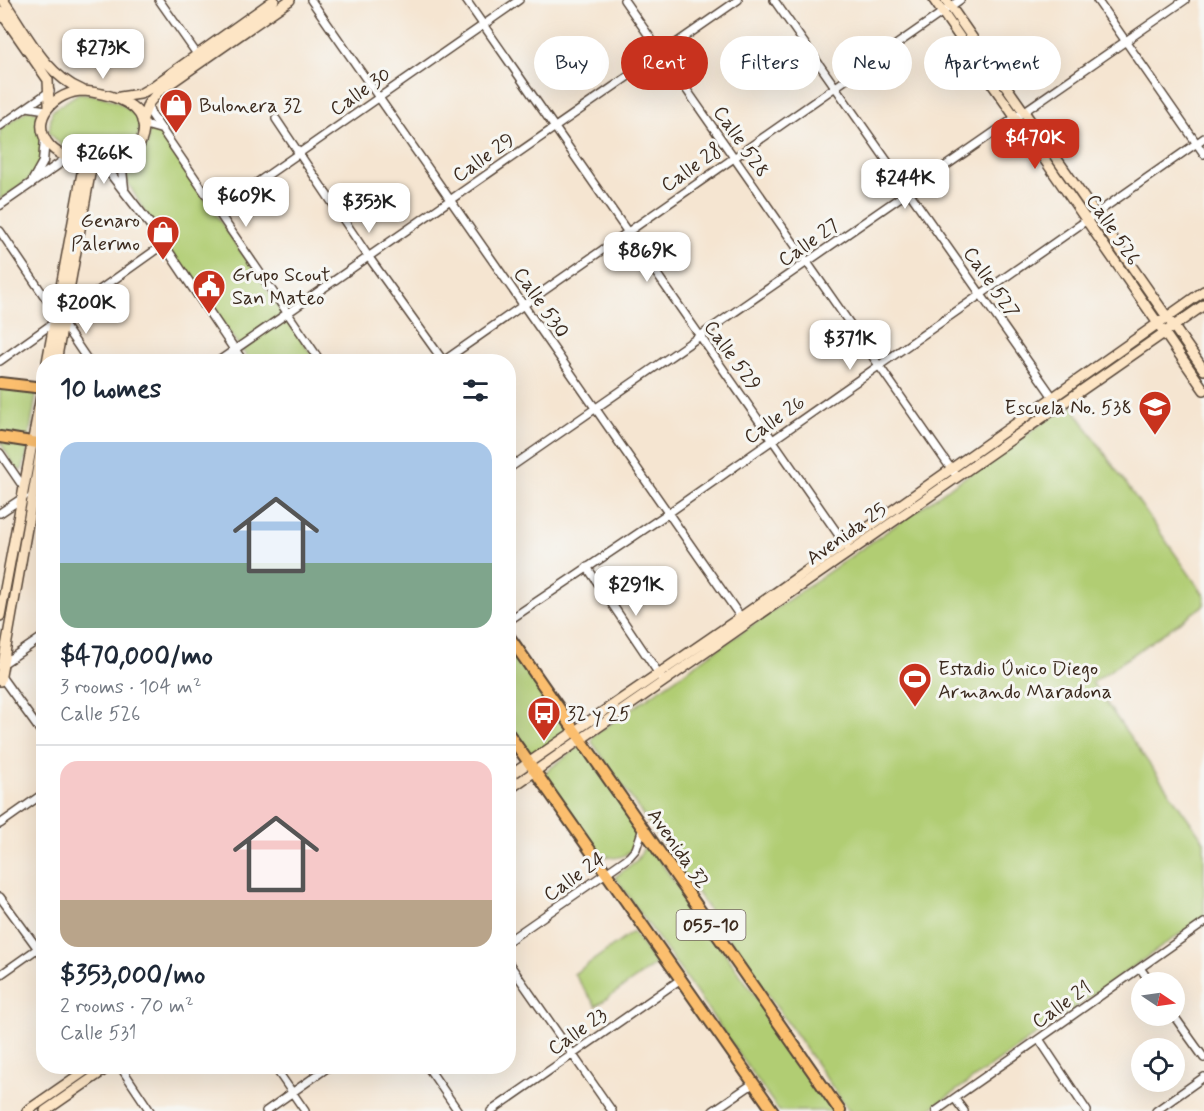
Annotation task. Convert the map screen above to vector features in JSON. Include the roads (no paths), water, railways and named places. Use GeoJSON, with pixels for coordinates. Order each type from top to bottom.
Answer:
{"type":"FeatureCollection","features":[{"type":"Feature","properties":{"kind":"highway"},"geometry":{"type":"LineString","coordinates":[[0,383],[36,385]]}},
{"type":"Feature","properties":{"kind":"highway"},"geometry":{"type":"LineString","coordinates":[[0,438],[36,443]]}},
{"type":"Feature","properties":{"kind":"highway","name":"Avenida 32"},"geometry":{"type":"LineString","coordinates":[[516,647],[840,1111]]}},
{"type":"Feature","properties":{"kind":"highway","name":"055-10"},"geometry":{"type":"LineString","coordinates":[[516,744],[773,1111]]}},
{"type":"Feature","properties":{"kind":"main road"},"geometry":{"type":"LineString","coordinates":[[3,0],[56,75],[84,91],[118,98],[135,108],[142,122]]}},
{"type":"Feature","properties":{"kind":"main road"},"geometry":{"type":"LineString","coordinates":[[0,12],[45,74],[50,91],[43,125],[45,138],[56,151],[69,157],[103,164],[128,159],[140,143],[142,122],[148,104],[158,93],[274,0]]}},
{"type":"Feature","properties":{"kind":"main road"},"geometry":{"type":"LineString","coordinates":[[118,98],[146,91],[290,0]]}},
{"type":"Feature","properties":{"kind":"main road","name":"Calle 526"},"geometry":{"type":"LineString","coordinates":[[934,0],[947,6],[1204,370]]}},
{"type":"Feature","properties":{"kind":"main road","name":"Calle 526"},"geometry":{"type":"LineString","coordinates":[[947,6],[1016,118],[1204,390]]}},
{"type":"Feature","properties":{"kind":"main road"},"geometry":{"type":"LineString","coordinates":[[47,107],[67,93],[84,91]]}},
{"type":"Feature","properties":{"kind":"main road"},"geometry":{"type":"LineString","coordinates":[[49,354],[59,318],[88,162]]}},
{"type":"Feature","properties":{"kind":"main road","name":"Avenida 25"},"geometry":{"type":"LineString","coordinates":[[516,782],[532,767],[1161,328],[1167,317],[1204,291]]}},
{"type":"Feature","properties":{"kind":"main road","name":"Avenida 25"},"geometry":{"type":"LineString","coordinates":[[1161,328],[1173,326],[1204,305]]}},
{"type":"Feature","properties":{"kind":"main road"},"geometry":{"type":"LineString","coordinates":[[57,354],[59,318]]}},
{"type":"Feature","properties":{"kind":"main road"},"geometry":{"type":"LineString","coordinates":[[0,616],[36,457]]}},
{"type":"Feature","properties":{"kind":"main road"},"geometry":{"type":"LineString","coordinates":[[1,672],[28,494]]}},
{"type":"Feature","properties":{"kind":"main road","name":"Avenida 25"},"geometry":{"type":"LineString","coordinates":[[516,774],[532,767]]}},
{"type":"Feature","properties":{"kind":"main road"},"geometry":{"type":"LineString","coordinates":[[27,1111],[80,1074]]}},
{"type":"Feature","properties":{"kind":"main road"},"geometry":{"type":"LineString","coordinates":[[45,1111],[98,1074]]}},
{"type":"Feature","properties":{"kind":"street"},"geometry":{"type":"LineString","coordinates":[[159,0],[200,58]]}},
{"type":"Feature","properties":{"kind":"street","name":"Calle 530"},"geometry":{"type":"LineString","coordinates":[[311,0],[595,409],[670,512],[743,621]]}},
{"type":"Feature","properties":{"kind":"street","name":"Calle 529"},"geometry":{"type":"LineString","coordinates":[[466,0],[848,548]]}},
{"type":"Feature","properties":{"kind":"street","name":"Calle 30"},"geometry":{"type":"LineString","coordinates":[[219,209],[519,0]]}},
{"type":"Feature","properties":{"kind":"street","name":"Calle 528"},"geometry":{"type":"LineString","coordinates":[[624,0],[649,36]]}},
{"type":"Feature","properties":{"kind":"street","name":"Calle 29"},"geometry":{"type":"LineString","coordinates":[[686,36],[738,0]]}},
{"type":"Feature","properties":{"kind":"street","name":"Calle 527"},"geometry":{"type":"LineString","coordinates":[[774,0],[832,83]]}},
{"type":"Feature","properties":{"kind":"street","name":"Calle 28"},"geometry":{"type":"LineString","coordinates":[[906,36],[947,6],[960,0]]}},
{"type":"Feature","properties":{"kind":"street"},"geometry":{"type":"LineString","coordinates":[[1098,0],[1204,154]]}},
{"type":"Feature","properties":{"kind":"street","name":"Calle 27"},"geometry":{"type":"LineString","coordinates":[[516,463],[1185,0]]}},
{"type":"Feature","properties":{"kind":"street","name":"Calle 29"},"geometry":{"type":"LineString","coordinates":[[227,354],[621,81]]}},
{"type":"Feature","properties":{"kind":"street","name":"Calle 28"},"geometry":{"type":"LineString","coordinates":[[453,354],[832,89]]}},
{"type":"Feature","properties":{"kind":"street","name":"Calle 528"},"geometry":{"type":"LineString","coordinates":[[687,90],[955,473]]}},
{"type":"Feature","properties":{"kind":"street","name":"Calle 527"},"geometry":{"type":"LineString","coordinates":[[837,90],[1057,402]]}},
{"type":"Feature","properties":{"kind":"street"},"geometry":{"type":"LineString","coordinates":[[0,126],[50,91]]}},
{"type":"Feature","properties":{"kind":"street"},"geometry":{"type":"LineString","coordinates":[[148,104],[151,114],[219,209],[315,354]]}},
{"type":"Feature","properties":{"kind":"street"},"geometry":{"type":"LineString","coordinates":[[27,107],[47,107]]}},
{"type":"Feature","properties":{"kind":"street"},"geometry":{"type":"LineString","coordinates":[[276,119],[368,256],[438,354]]}},
{"type":"Feature","properties":{"kind":"street"},"geometry":{"type":"LineString","coordinates":[[142,122],[163,130]]}},
{"type":"Feature","properties":{"kind":"street"},"geometry":{"type":"LineString","coordinates":[[31,184],[43,162],[45,138]]}},
{"type":"Feature","properties":{"kind":"street","name":"Calle 26"},"geometry":{"type":"LineString","coordinates":[[516,616],[670,512],[1204,138]]}},
{"type":"Feature","properties":{"kind":"street"},"geometry":{"type":"LineString","coordinates":[[0,205],[69,157]]}},
{"type":"Feature","properties":{"kind":"street"},"geometry":{"type":"LineString","coordinates":[[124,188],[122,176],[128,159]]}},
{"type":"Feature","properties":{"kind":"street"},"geometry":{"type":"LineString","coordinates":[[103,164],[124,188],[164,244],[237,354]]}},
{"type":"Feature","properties":{"kind":"street"},"geometry":{"type":"LineString","coordinates":[[0,231],[84,354]]}},
{"type":"Feature","properties":{"kind":"street"},"geometry":{"type":"LineString","coordinates":[[0,361],[164,244]]}},
{"type":"Feature","properties":{"kind":"street"},"geometry":{"type":"LineString","coordinates":[[0,453],[36,505]]}},
{"type":"Feature","properties":{"kind":"street"},"geometry":{"type":"LineString","coordinates":[[0,513],[36,488]]}},
{"type":"Feature","properties":{"kind":"street"},"geometry":{"type":"LineString","coordinates":[[587,567],[662,677]]}},
{"type":"Feature","properties":{"kind":"street"},"geometry":{"type":"LineString","coordinates":[[36,643],[1,672],[36,724]]}},
{"type":"Feature","properties":{"kind":"street"},"geometry":{"type":"LineString","coordinates":[[0,824],[36,799]]}},
{"type":"Feature","properties":{"kind":"street","name":"Calle 24"},"geometry":{"type":"LineString","coordinates":[[516,936],[607,874],[636,849],[643,827]]}},
{"type":"Feature","properties":{"kind":"street"},"geometry":{"type":"LineString","coordinates":[[0,897],[36,941]]}},
{"type":"Feature","properties":{"kind":"street","name":"Calle 21"},"geometry":{"type":"LineString","coordinates":[[936,1111],[1204,923]]}},
{"type":"Feature","properties":{"kind":"street"},"geometry":{"type":"LineString","coordinates":[[0,975],[36,949]]}},
{"type":"Feature","properties":{"kind":"street"},"geometry":{"type":"LineString","coordinates":[[1140,968],[1143,972]]}},
{"type":"Feature","properties":{"kind":"street"},"geometry":{"type":"LineString","coordinates":[[516,973],[612,1111]]}},
{"type":"Feature","properties":{"kind":"street","name":"Calle 23"},"geometry":{"type":"LineString","coordinates":[[491,1111],[681,979]]}},
{"type":"Feature","properties":{"kind":"street"},"geometry":{"type":"LineString","coordinates":[[1181,1026],[1204,1058]]}},
{"type":"Feature","properties":{"kind":"street"},"geometry":{"type":"LineString","coordinates":[[1039,1040],[1087,1111]]}},
{"type":"Feature","properties":{"kind":"street"},"geometry":{"type":"LineString","coordinates":[[125,1074],[150,1111]]}},
{"type":"Feature","properties":{"kind":"street"},"geometry":{"type":"LineString","coordinates":[[279,1074],[305,1111]]}},
{"type":"Feature","properties":{"kind":"street"},"geometry":{"type":"LineString","coordinates":[[266,1111],[319,1074]]}},
{"type":"Feature","properties":{"kind":"street"},"geometry":{"type":"LineString","coordinates":[[433,1074],[458,1111]]}},
{"type":"Feature","properties":{"kind":"street"},"geometry":{"type":"LineString","coordinates":[[1156,1111],[1204,1077]]}},
{"type":"Feature","properties":{"kind":"street"},"geometry":{"type":"LineString","coordinates":[[713,1111],[754,1083]]}},
{"type":"Feature","properties":{"kind":"street"},"geometry":{"type":"LineString","coordinates":[[955,1099],[964,1111]]}},
{"type":"Feature","properties":{"kind":"place","name":"Bulonera 32"},"geometry":{"type":"Point","coordinates":[176,134]}},
{"type":"Feature","properties":{"kind":"place","name":"Genaro Palermo"},"geometry":{"type":"Point","coordinates":[163,261]}},
{"type":"Feature","properties":{"kind":"place","name":"Grupo Scout San Mateo"},"geometry":{"type":"Point","coordinates":[209,315]}},
{"type":"Feature","properties":{"kind":"place","name":"Escuela No. 538"},"geometry":{"type":"Point","coordinates":[1155,436]}},
{"type":"Feature","properties":{"kind":"place","name":"Estadio Único Diego Armando Maradona"},"geometry":{"type":"Point","coordinates":[915,708]}},
{"type":"Feature","properties":{"kind":"place","name":"32 y 25"},"geometry":{"type":"Point","coordinates":[544,742]}}]}
